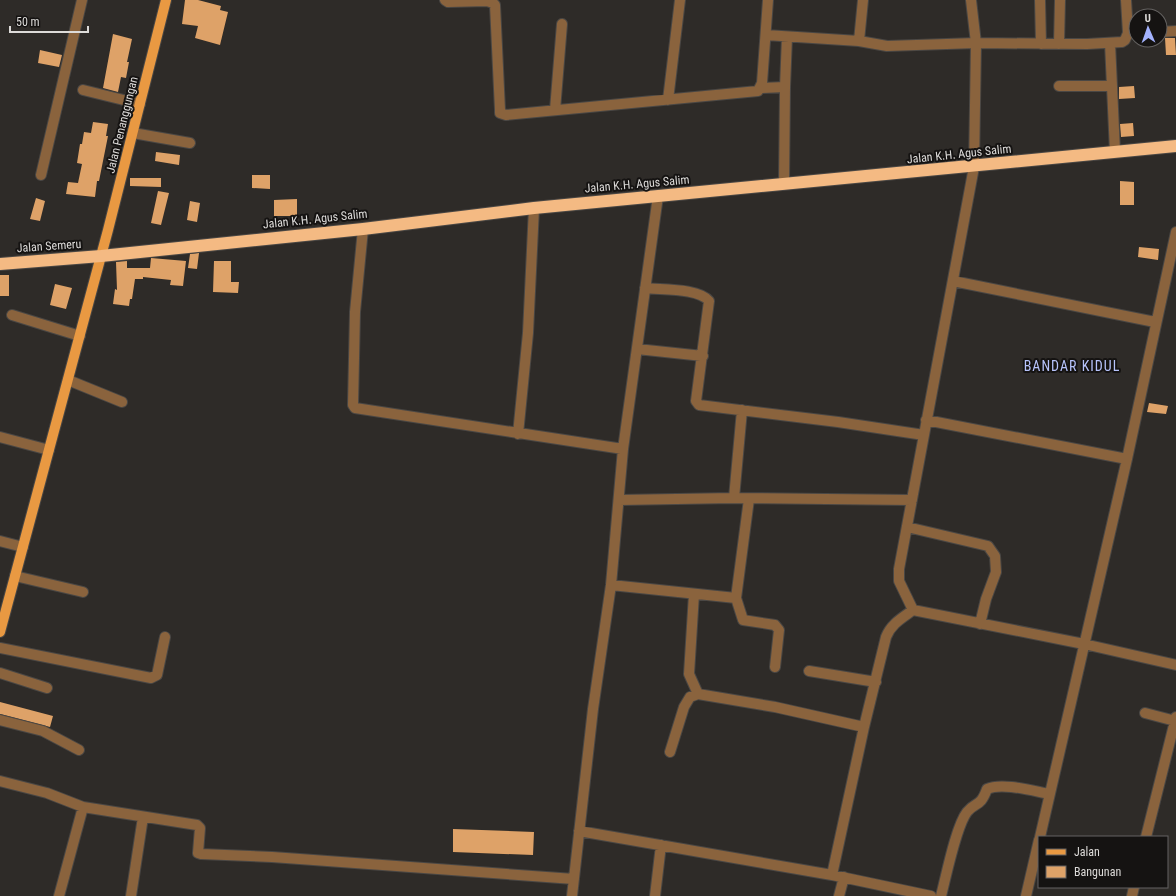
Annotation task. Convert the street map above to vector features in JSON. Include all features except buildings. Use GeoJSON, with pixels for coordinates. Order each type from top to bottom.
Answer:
{"type":"FeatureCollection","features":[{"type":"Feature","properties":{"kind":"highway","name":"Jalan K.H. Agus Salim"},"geometry":{"type":"LineString","coordinates":[[101,256],[363,229],[534,208],[974,167],[1176,146]]}},
{"type":"Feature","properties":{"kind":"highway","name":"Jalan Semeru"},"geometry":{"type":"LineString","coordinates":[[0,264],[101,256]]}},
{"type":"Feature","properties":{"kind":"main road","name":"Jalan Penanggungan"},"geometry":{"type":"LineString","coordinates":[[0,632],[2,616],[15,576],[80,336],[166,0]]}},
{"type":"Feature","properties":{"kind":"street"},"geometry":{"type":"LineString","coordinates":[[41,175],[82,0]]}},
{"type":"Feature","properties":{"kind":"street"},"geometry":{"type":"LineString","coordinates":[[445,0],[448,2],[487,1],[493,3],[495,6],[500,113],[508,115],[755,92],[761,88],[785,87]]}},
{"type":"Feature","properties":{"kind":"street"},"geometry":{"type":"LineString","coordinates":[[668,100],[680,0]]}},
{"type":"Feature","properties":{"kind":"street"},"geometry":{"type":"LineString","coordinates":[[761,88],[768,0]]}},
{"type":"Feature","properties":{"kind":"street"},"geometry":{"type":"LineString","coordinates":[[859,41],[862,0]]}},
{"type":"Feature","properties":{"kind":"street"},"geometry":{"type":"LineString","coordinates":[[971,0],[976,43],[974,167],[898,576],[903,592],[913,610],[1084,644],[1176,665]]}},
{"type":"Feature","properties":{"kind":"street"},"geometry":{"type":"LineString","coordinates":[[1040,0],[1041,44]]}},
{"type":"Feature","properties":{"kind":"street"},"geometry":{"type":"LineString","coordinates":[[1060,0],[1060,44]]}},
{"type":"Feature","properties":{"kind":"street"},"geometry":{"type":"LineString","coordinates":[[1126,0],[1128,11]]}},
{"type":"Feature","properties":{"kind":"street"},"geometry":{"type":"LineString","coordinates":[[555,110],[562,24]]}},
{"type":"Feature","properties":{"kind":"street"},"geometry":{"type":"LineString","coordinates":[[766,35],[859,41],[887,46],[976,43],[1110,43],[1122,42],[1128,37]]}},
{"type":"Feature","properties":{"kind":"street"},"geometry":{"type":"LineString","coordinates":[[784,184],[787,37]]}},
{"type":"Feature","properties":{"kind":"street"},"geometry":{"type":"LineString","coordinates":[[1110,43],[1115,152]]}},
{"type":"Feature","properties":{"kind":"street"},"geometry":{"type":"LineString","coordinates":[[1059,86],[1112,86]]}},
{"type":"Feature","properties":{"kind":"street"},"geometry":{"type":"LineString","coordinates":[[83,90],[140,104]]}},
{"type":"Feature","properties":{"kind":"street"},"geometry":{"type":"LineString","coordinates":[[133,133],[190,143]]}},
{"type":"Feature","properties":{"kind":"street"},"geometry":{"type":"LineString","coordinates":[[572,896],[593,709],[611,585],[620,500],[623,449],[658,196]]}},
{"type":"Feature","properties":{"kind":"street"},"geometry":{"type":"LineString","coordinates":[[518,434],[528,333],[534,208]]}},
{"type":"Feature","properties":{"kind":"street"},"geometry":{"type":"LineString","coordinates":[[363,229],[355,312],[353,405],[355,408],[623,449]]}},
{"type":"Feature","properties":{"kind":"street"},"geometry":{"type":"LineString","coordinates":[[1040,836],[1127,459],[1155,322],[1176,232]]}},
{"type":"Feature","properties":{"kind":"street"},"geometry":{"type":"LineString","coordinates":[[953,281],[1155,322]]}},
{"type":"Feature","properties":{"kind":"street"},"geometry":{"type":"LineString","coordinates":[[645,288],[692,292],[706,296],[709,301],[696,401],[699,405],[924,435]]}},
{"type":"Feature","properties":{"kind":"street"},"geometry":{"type":"LineString","coordinates":[[12,315],[80,336]]}},
{"type":"Feature","properties":{"kind":"street"},"geometry":{"type":"LineString","coordinates":[[637,349],[703,356]]}},
{"type":"Feature","properties":{"kind":"street"},"geometry":{"type":"LineString","coordinates":[[68,380],[122,402]]}},
{"type":"Feature","properties":{"kind":"street"},"geometry":{"type":"LineString","coordinates":[[734,498],[742,410]]}},
{"type":"Feature","properties":{"kind":"street"},"geometry":{"type":"LineString","coordinates":[[926,420],[1127,459]]}},
{"type":"Feature","properties":{"kind":"street"},"geometry":{"type":"LineString","coordinates":[[0,438],[49,450]]}},
{"type":"Feature","properties":{"kind":"street"},"geometry":{"type":"LineString","coordinates":[[620,500],[734,498],[912,500]]}},
{"type":"Feature","properties":{"kind":"street"},"geometry":{"type":"LineString","coordinates":[[748,498],[736,598],[743,620],[775,625],[779,630],[775,667]]}},
{"type":"Feature","properties":{"kind":"street"},"geometry":{"type":"LineString","coordinates":[[907,527],[988,546],[995,556],[996,572],[986,599],[980,624]]}},
{"type":"Feature","properties":{"kind":"street"},"geometry":{"type":"LineString","coordinates":[[0,541],[23,547]]}},
{"type":"Feature","properties":{"kind":"street"},"geometry":{"type":"LineString","coordinates":[[15,576],[83,592]]}},
{"type":"Feature","properties":{"kind":"street"},"geometry":{"type":"LineString","coordinates":[[611,585],[736,598]]}},
{"type":"Feature","properties":{"kind":"street"},"geometry":{"type":"LineString","coordinates":[[694,594],[689,674],[698,694]]}},
{"type":"Feature","properties":{"kind":"street"},"geometry":{"type":"LineString","coordinates":[[832,875],[864,727],[889,630],[913,610]]}},
{"type":"Feature","properties":{"kind":"street"},"geometry":{"type":"LineString","coordinates":[[0,648],[151,678],[157,675],[165,636]]}},
{"type":"Feature","properties":{"kind":"street"},"geometry":{"type":"LineString","coordinates":[[809,671],[876,682]]}},
{"type":"Feature","properties":{"kind":"street"},"geometry":{"type":"LineString","coordinates":[[0,673],[47,688]]}},
{"type":"Feature","properties":{"kind":"street"},"geometry":{"type":"LineString","coordinates":[[670,752],[684,708],[690,697],[698,694],[774,707],[864,727]]}},
{"type":"Feature","properties":{"kind":"street"},"geometry":{"type":"LineString","coordinates":[[1145,713],[1176,719],[1146,836]]}},
{"type":"Feature","properties":{"kind":"street"},"geometry":{"type":"LineString","coordinates":[[0,720],[43,731],[79,750]]}},
{"type":"Feature","properties":{"kind":"street"},"geometry":{"type":"LineString","coordinates":[[0,781],[47,793],[83,807],[197,825],[200,828],[198,853],[201,854],[258,856],[574,879]]}},
{"type":"Feature","properties":{"kind":"street"},"geometry":{"type":"LineString","coordinates":[[941,896],[957,836],[967,812],[983,800],[987,789],[993,786],[1002,786],[1049,794]]}},
{"type":"Feature","properties":{"kind":"street"},"geometry":{"type":"LineString","coordinates":[[59,896],[83,807]]}},
{"type":"Feature","properties":{"kind":"street"},"geometry":{"type":"LineString","coordinates":[[131,896],[143,817]]}},
{"type":"Feature","properties":{"kind":"street"},"geometry":{"type":"LineString","coordinates":[[579,831],[832,875],[931,896]]}},
{"type":"Feature","properties":{"kind":"street"},"geometry":{"type":"LineString","coordinates":[[1026,896],[1038,844]]}},
{"type":"Feature","properties":{"kind":"street"},"geometry":{"type":"LineString","coordinates":[[655,896],[661,845]]}},
{"type":"Feature","properties":{"kind":"street"},"geometry":{"type":"LineString","coordinates":[[839,896],[844,878]]}},
{"type":"Feature","properties":{"kind":"district","name":"BANDAR KIDUL"},"geometry":{"type":"Point","coordinates":[1072,366]}}]}
